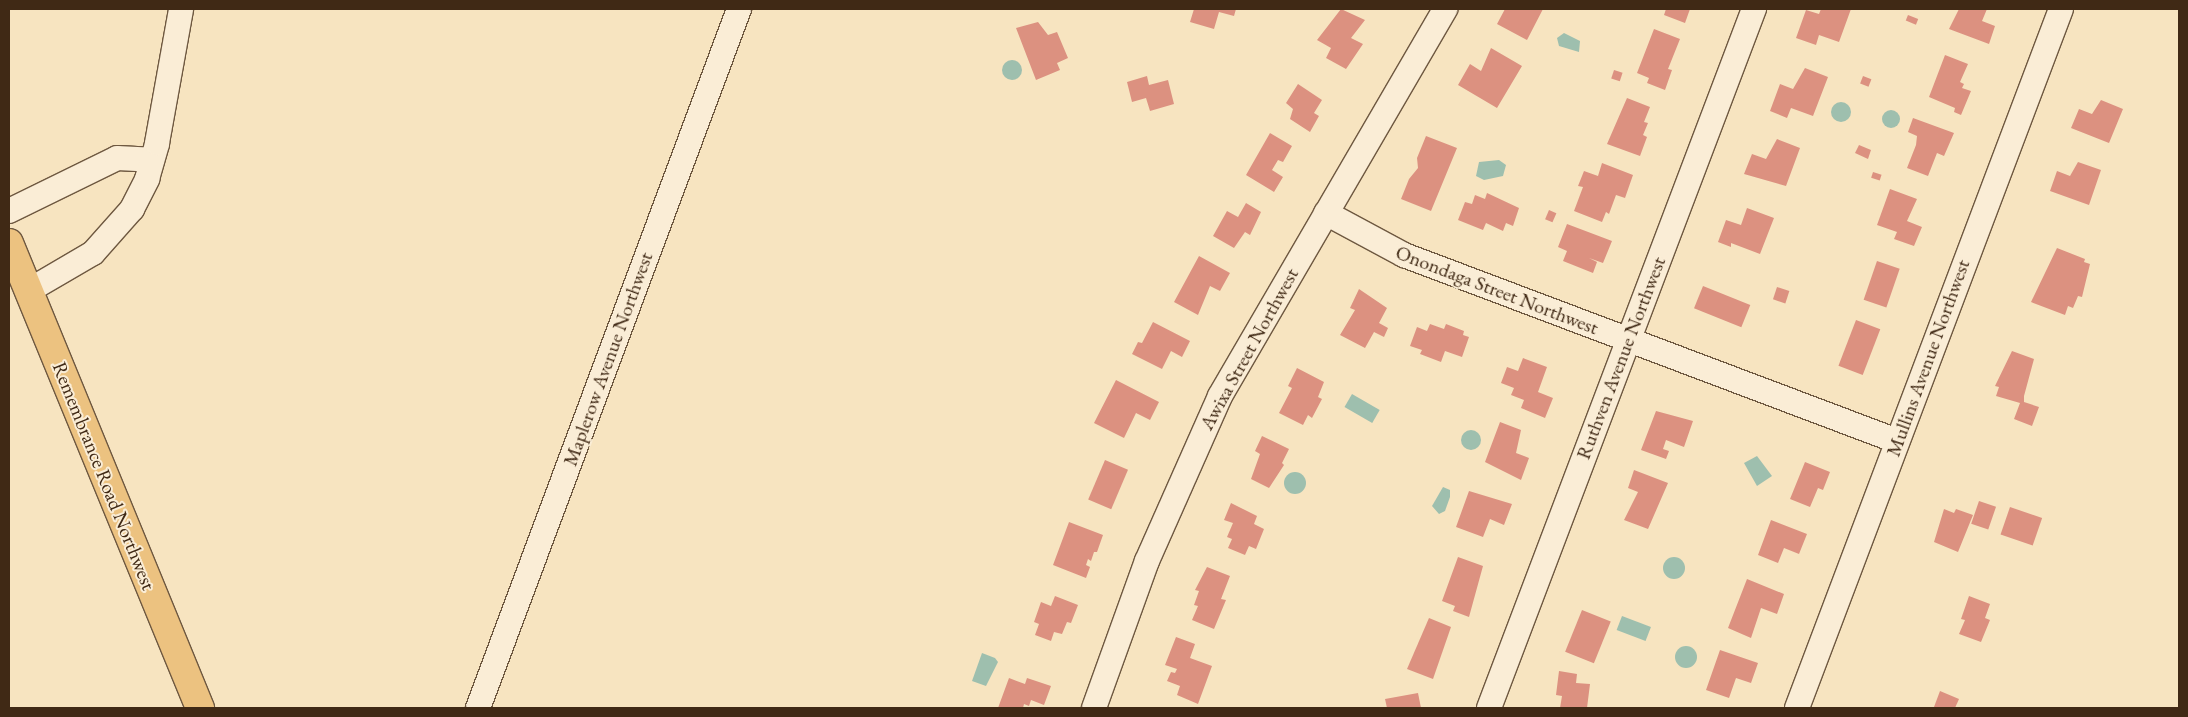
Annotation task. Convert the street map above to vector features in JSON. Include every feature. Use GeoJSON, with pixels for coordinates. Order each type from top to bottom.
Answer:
{"type":"FeatureCollection","features":[{"type":"Feature","properties":{"kind":"main road","name":"Remembrance Road Northwest"},"geometry":{"type":"LineString","coordinates":[[9,243],[200,708]]}},
{"type":"Feature","properties":{"kind":"street"},"geometry":{"type":"LineString","coordinates":[[28,291],[93,253],[132,209],[147,179],[152,160],[181,9]]}},
{"type":"Feature","properties":{"kind":"street","name":"Maplerow Avenue Northwest"},"geometry":{"type":"LineString","coordinates":[[478,708],[739,9]]}},
{"type":"Feature","properties":{"kind":"street","name":"Awixa Street Northwest"},"geometry":{"type":"LineString","coordinates":[[1094,708],[1147,561],[1202,434],[1231,375],[1445,9]]}},
{"type":"Feature","properties":{"kind":"street","name":"Ruthven Avenue Northwest"},"geometry":{"type":"LineString","coordinates":[[1489,708],[1754,9]]}},
{"type":"Feature","properties":{"kind":"street","name":"Mullins Avenue Northwest"},"geometry":{"type":"LineString","coordinates":[[1797,708],[2060,9]]}},
{"type":"Feature","properties":{"kind":"street"},"geometry":{"type":"LineString","coordinates":[[9,211],[117,158],[152,160]]}},
{"type":"Feature","properties":{"kind":"street","name":"Onondaga Street Northwest"},"geometry":{"type":"LineString","coordinates":[[1326,213],[1404,255],[1897,441]]}},
{"type":"Feature","properties":{"kind":"shaded area"},"geometry":{"type":"Polygon","coordinates":[[[1564,33],[1580,41],[1579,52],[1559,46],[1557,38],[1564,33]]]}},
{"type":"Feature","properties":{"kind":"shaded area"},"geometry":{"type":"Polygon","coordinates":[[[1012,60],[1019,63],[1022,70],[1019,77],[1012,80],[1005,77],[1002,70],[1005,63],[1012,60]]]}},
{"type":"Feature","properties":{"kind":"shaded area"},"geometry":{"type":"Polygon","coordinates":[[[1841,102],[1848,105],[1851,112],[1848,119],[1841,122],[1834,119],[1831,112],[1834,105],[1841,102]]]}},
{"type":"Feature","properties":{"kind":"shaded area"},"geometry":{"type":"Polygon","coordinates":[[[1887,110],[1895,110],[1900,115],[1898,126],[1887,128],[1882,123],[1882,115],[1887,110]]]}},
{"type":"Feature","properties":{"kind":"shaded area"},"geometry":{"type":"Polygon","coordinates":[[[1499,160],[1506,165],[1503,176],[1484,180],[1476,176],[1479,162],[1499,160]]]}},
{"type":"Feature","properties":{"kind":"shaded area"},"geometry":{"type":"Polygon","coordinates":[[[1352,394],[1380,410],[1372,423],[1344,407],[1352,394]]]}},
{"type":"Feature","properties":{"kind":"shaded area"},"geometry":{"type":"Polygon","coordinates":[[[1471,430],[1478,433],[1481,440],[1478,447],[1471,450],[1464,447],[1461,440],[1464,433],[1471,430]]]}},
{"type":"Feature","properties":{"kind":"shaded area"},"geometry":{"type":"Polygon","coordinates":[[[1757,456],[1772,476],[1757,486],[1744,463],[1757,456]]]}},
{"type":"Feature","properties":{"kind":"shaded area"},"geometry":{"type":"Polygon","coordinates":[[[1295,472],[1303,475],[1306,483],[1303,491],[1295,494],[1287,491],[1284,483],[1287,475],[1295,472]]]}},
{"type":"Feature","properties":{"kind":"shaded area"},"geometry":{"type":"Polygon","coordinates":[[[1443,487],[1450,490],[1450,497],[1445,511],[1439,514],[1432,506],[1443,487]]]}},
{"type":"Feature","properties":{"kind":"shaded area"},"geometry":{"type":"Polygon","coordinates":[[[1674,557],[1682,560],[1685,568],[1682,576],[1674,579],[1666,576],[1663,568],[1666,560],[1674,557]]]}},
{"type":"Feature","properties":{"kind":"shaded area"},"geometry":{"type":"Polygon","coordinates":[[[1622,616],[1651,627],[1646,641],[1617,630],[1622,616]]]}},
{"type":"Feature","properties":{"kind":"shaded area"},"geometry":{"type":"Polygon","coordinates":[[[1686,646],[1694,649],[1697,657],[1694,665],[1686,668],[1678,665],[1675,657],[1678,649],[1686,646]]]}},
{"type":"Feature","properties":{"kind":"shaded area"},"geometry":{"type":"Polygon","coordinates":[[[982,653],[995,658],[998,662],[986,686],[972,681],[982,653]]]}},
{"type":"Feature","properties":{"kind":"building"},"geometry":{"type":"Polygon","coordinates":[[[1194,9],[1236,9],[1234,16],[1219,12],[1214,29],[1190,22],[1194,9]]]}},
{"type":"Feature","properties":{"kind":"building"},"geometry":{"type":"Polygon","coordinates":[[[1341,9],[1365,20],[1351,38],[1363,44],[1346,69],[1326,58],[1331,48],[1317,40],[1341,9]]]}},
{"type":"Feature","properties":{"kind":"building"},"geometry":{"type":"Polygon","coordinates":[[[1505,9],[1543,9],[1527,40],[1497,24],[1505,9]]]}},
{"type":"Feature","properties":{"kind":"building"},"geometry":{"type":"Polygon","coordinates":[[[1666,9],[1690,9],[1685,23],[1664,15],[1666,9]]]}},
{"type":"Feature","properties":{"kind":"building"},"geometry":{"type":"Polygon","coordinates":[[[1821,9],[1851,9],[1839,42],[1819,35],[1816,45],[1796,38],[1806,10],[1819,14],[1821,9]]]}},
{"type":"Feature","properties":{"kind":"building"},"geometry":{"type":"Polygon","coordinates":[[[1959,9],[1987,9],[1982,21],[1995,26],[1989,44],[1949,29],[1959,9]]]}},
{"type":"Feature","properties":{"kind":"building"},"geometry":{"type":"Polygon","coordinates":[[[1908,15],[1918,19],[1916,25],[1906,21],[1908,15]]]}},
{"type":"Feature","properties":{"kind":"building"},"geometry":{"type":"Polygon","coordinates":[[[1038,22],[1048,35],[1057,32],[1068,58],[1057,63],[1060,70],[1036,80],[1016,28],[1038,22]]]}},
{"type":"Feature","properties":{"kind":"building"},"geometry":{"type":"Polygon","coordinates":[[[1654,29],[1680,39],[1668,69],[1672,70],[1665,90],[1647,83],[1649,78],[1637,73],[1654,29]]]}},
{"type":"Feature","properties":{"kind":"building"},"geometry":{"type":"Polygon","coordinates":[[[1491,48],[1522,66],[1497,108],[1458,85],[1470,64],[1481,71],[1491,48]]]}},
{"type":"Feature","properties":{"kind":"building"},"geometry":{"type":"Polygon","coordinates":[[[1945,55],[1968,64],[1960,82],[1964,84],[1962,88],[1971,91],[1961,115],[1954,112],[1955,108],[1929,97],[1945,55]]]}},
{"type":"Feature","properties":{"kind":"building"},"geometry":{"type":"Polygon","coordinates":[[[1805,68],[1828,77],[1813,116],[1791,108],[1787,118],[1770,111],[1780,84],[1793,89],[1805,68]]]}},
{"type":"Feature","properties":{"kind":"building"},"geometry":{"type":"Polygon","coordinates":[[[1614,70],[1623,73],[1620,81],[1611,79],[1614,70]]]}},
{"type":"Feature","properties":{"kind":"building"},"geometry":{"type":"Polygon","coordinates":[[[1147,76],[1149,85],[1168,80],[1174,104],[1150,111],[1146,98],[1132,102],[1127,82],[1147,76]]]}},
{"type":"Feature","properties":{"kind":"building"},"geometry":{"type":"Polygon","coordinates":[[[1863,76],[1871,79],[1869,87],[1860,83],[1863,76]]]}},
{"type":"Feature","properties":{"kind":"building"},"geometry":{"type":"Polygon","coordinates":[[[1298,84],[1322,100],[1314,113],[1319,116],[1310,132],[1290,119],[1293,109],[1286,103],[1298,84]]]}},
{"type":"Feature","properties":{"kind":"building"},"geometry":{"type":"Polygon","coordinates":[[[1627,98],[1650,107],[1644,122],[1648,123],[1643,135],[1647,137],[1640,156],[1607,144],[1627,98]]]}},
{"type":"Feature","properties":{"kind":"building"},"geometry":{"type":"Polygon","coordinates":[[[2101,100],[2123,109],[2109,143],[2071,128],[2079,109],[2092,114],[2101,100]]]}},
{"type":"Feature","properties":{"kind":"building"},"geometry":{"type":"Polygon","coordinates":[[[1913,118],[1954,133],[1944,156],[1937,153],[1928,176],[1907,168],[1916,145],[1917,136],[1908,132],[1913,118]]]}},
{"type":"Feature","properties":{"kind":"building"},"geometry":{"type":"Polygon","coordinates":[[[1270,133],[1292,146],[1283,162],[1278,160],[1272,170],[1283,177],[1274,192],[1246,175],[1270,133]]]}},
{"type":"Feature","properties":{"kind":"building"},"geometry":{"type":"Polygon","coordinates":[[[1426,136],[1457,148],[1431,211],[1401,199],[1409,179],[1418,168],[1417,158],[1426,136]]]}},
{"type":"Feature","properties":{"kind":"building"},"geometry":{"type":"Polygon","coordinates":[[[1777,139],[1800,148],[1786,186],[1744,174],[1752,154],[1766,159],[1777,139]]]}},
{"type":"Feature","properties":{"kind":"building"},"geometry":{"type":"Polygon","coordinates":[[[1859,145],[1871,150],[1868,159],[1855,153],[1859,145]]]}},
{"type":"Feature","properties":{"kind":"building"},"geometry":{"type":"Polygon","coordinates":[[[2078,162],[2101,170],[2089,205],[2050,191],[2057,171],[2070,176],[2078,162]]]}},
{"type":"Feature","properties":{"kind":"building"},"geometry":{"type":"Polygon","coordinates":[[[1602,163],[1633,175],[1625,198],[1616,195],[1609,214],[1606,212],[1602,222],[1574,211],[1583,187],[1578,186],[1584,171],[1598,176],[1602,163]]]}},
{"type":"Feature","properties":{"kind":"building"},"geometry":{"type":"Polygon","coordinates":[[[1873,172],[1882,175],[1880,180],[1871,178],[1873,172]]]}},
{"type":"Feature","properties":{"kind":"building"},"geometry":{"type":"Polygon","coordinates":[[[1890,189],[1917,199],[1907,221],[1922,227],[1914,246],[1894,239],[1897,232],[1877,225],[1890,189]]]}},
{"type":"Feature","properties":{"kind":"building"},"geometry":{"type":"Polygon","coordinates":[[[1487,193],[1519,208],[1513,226],[1506,223],[1503,231],[1486,223],[1483,230],[1458,220],[1465,202],[1472,204],[1475,195],[1485,199],[1487,193]]]}},
{"type":"Feature","properties":{"kind":"building"},"geometry":{"type":"Polygon","coordinates":[[[1246,203],[1261,212],[1250,235],[1245,232],[1234,248],[1213,236],[1227,211],[1238,217],[1246,203]]]}},
{"type":"Feature","properties":{"kind":"building"},"geometry":{"type":"Polygon","coordinates":[[[1747,208],[1774,218],[1760,254],[1731,243],[1731,247],[1718,242],[1726,220],[1741,225],[1747,208]]]}},
{"type":"Feature","properties":{"kind":"building"},"geometry":{"type":"Polygon","coordinates":[[[1549,210],[1556,213],[1552,222],[1545,219],[1549,210]]]}},
{"type":"Feature","properties":{"kind":"building"},"geometry":{"type":"Polygon","coordinates":[[[1567,224],[1612,241],[1603,263],[1589,258],[1597,262],[1593,273],[1563,261],[1567,251],[1558,247],[1567,224]]]}},
{"type":"Feature","properties":{"kind":"building"},"geometry":{"type":"Polygon","coordinates":[[[2057,248],[2085,259],[2084,262],[2090,264],[2082,297],[2078,296],[2073,308],[2068,306],[2065,315],[2031,302],[2057,248]]]}},
{"type":"Feature","properties":{"kind":"building"},"geometry":{"type":"Polygon","coordinates":[[[1199,256],[1230,273],[1220,291],[1210,286],[1198,315],[1174,302],[1199,256]]]}},
{"type":"Feature","properties":{"kind":"building"},"geometry":{"type":"Polygon","coordinates":[[[1877,261],[1900,269],[1886,308],[1864,300],[1877,261]]]}},
{"type":"Feature","properties":{"kind":"building"},"geometry":{"type":"Polygon","coordinates":[[[1703,286],[1750,305],[1741,327],[1694,308],[1703,286]]]}},
{"type":"Feature","properties":{"kind":"building"},"geometry":{"type":"Polygon","coordinates":[[[1777,287],[1789,291],[1785,303],[1773,299],[1777,287]]]}},
{"type":"Feature","properties":{"kind":"building"},"geometry":{"type":"Polygon","coordinates":[[[1359,289],[1387,308],[1379,323],[1388,328],[1384,337],[1374,332],[1365,348],[1340,335],[1355,310],[1350,308],[1359,289]]]}},
{"type":"Feature","properties":{"kind":"building"},"geometry":{"type":"Polygon","coordinates":[[[1856,320],[1880,329],[1863,375],[1838,366],[1856,320]]]}},
{"type":"Feature","properties":{"kind":"building"},"geometry":{"type":"Polygon","coordinates":[[[1153,322],[1190,341],[1182,357],[1171,351],[1162,369],[1132,354],[1138,342],[1142,343],[1153,322]]]}},
{"type":"Feature","properties":{"kind":"building"},"geometry":{"type":"Polygon","coordinates":[[[1430,324],[1444,329],[1446,324],[1464,331],[1463,335],[1469,337],[1462,357],[1445,351],[1441,362],[1420,354],[1422,350],[1410,346],[1417,327],[1427,331],[1430,324]]]}},
{"type":"Feature","properties":{"kind":"building"},"geometry":{"type":"Polygon","coordinates":[[[2012,351],[2034,359],[2024,396],[2024,402],[2039,407],[2032,426],[2014,419],[2020,403],[1996,396],[1999,387],[1995,386],[2012,351]]]}},
{"type":"Feature","properties":{"kind":"building"},"geometry":{"type":"Polygon","coordinates":[[[1523,358],[1547,367],[1538,392],[1553,398],[1545,418],[1521,408],[1524,400],[1511,395],[1514,388],[1501,383],[1507,367],[1518,371],[1523,358]]]}},
{"type":"Feature","properties":{"kind":"building"},"geometry":{"type":"Polygon","coordinates":[[[1297,368],[1324,382],[1318,397],[1322,399],[1312,418],[1308,415],[1303,425],[1279,413],[1292,388],[1288,386],[1297,368]]]}},
{"type":"Feature","properties":{"kind":"building"},"geometry":{"type":"Polygon","coordinates":[[[1116,380],[1159,402],[1150,420],[1136,413],[1124,438],[1094,423],[1116,380]]]}},
{"type":"Feature","properties":{"kind":"building"},"geometry":{"type":"Polygon","coordinates":[[[1656,411],[1693,421],[1684,447],[1666,440],[1663,449],[1669,451],[1666,459],[1641,450],[1656,411]]]}},
{"type":"Feature","properties":{"kind":"building"},"geometry":{"type":"Polygon","coordinates":[[[1500,422],[1521,430],[1516,453],[1529,458],[1521,480],[1485,462],[1500,422]]]}},
{"type":"Feature","properties":{"kind":"building"},"geometry":{"type":"Polygon","coordinates":[[[1262,436],[1289,449],[1282,463],[1284,465],[1269,488],[1251,479],[1260,454],[1255,451],[1262,436]]]}},
{"type":"Feature","properties":{"kind":"building"},"geometry":{"type":"Polygon","coordinates":[[[1105,460],[1128,470],[1111,509],[1088,500],[1105,460]]]}},
{"type":"Feature","properties":{"kind":"building"},"geometry":{"type":"Polygon","coordinates":[[[1805,462],[1830,472],[1823,490],[1818,488],[1810,507],[1790,499],[1805,462]]]}},
{"type":"Feature","properties":{"kind":"building"},"geometry":{"type":"Polygon","coordinates":[[[1634,470],[1668,483],[1648,529],[1624,520],[1638,492],[1628,488],[1634,470]]]}},
{"type":"Feature","properties":{"kind":"building"},"geometry":{"type":"Polygon","coordinates":[[[1469,491],[1512,504],[1504,525],[1490,519],[1483,537],[1456,527],[1469,491]]]}},
{"type":"Feature","properties":{"kind":"building"},"geometry":{"type":"Polygon","coordinates":[[[1979,501],[1996,507],[1988,530],[1971,524],[1979,501]]]}},
{"type":"Feature","properties":{"kind":"building"},"geometry":{"type":"Polygon","coordinates":[[[1231,503],[1257,516],[1254,524],[1264,529],[1256,549],[1249,546],[1245,555],[1228,548],[1232,539],[1227,537],[1233,523],[1224,520],[1231,503]]]}},
{"type":"Feature","properties":{"kind":"building"},"geometry":{"type":"Polygon","coordinates":[[[2010,507],[2042,518],[2033,545],[2001,534],[2010,507]]]}},
{"type":"Feature","properties":{"kind":"building"},"geometry":{"type":"Polygon","coordinates":[[[1944,509],[1954,513],[1956,509],[1973,515],[1958,552],[1934,542],[1944,509]]]}},
{"type":"Feature","properties":{"kind":"building"},"geometry":{"type":"Polygon","coordinates":[[[1771,520],[1807,534],[1799,554],[1784,548],[1778,563],[1758,555],[1771,520]]]}},
{"type":"Feature","properties":{"kind":"building"},"geometry":{"type":"Polygon","coordinates":[[[1069,522],[1103,535],[1097,552],[1094,552],[1091,561],[1088,559],[1086,565],[1090,567],[1086,578],[1053,565],[1069,522]]]}},
{"type":"Feature","properties":{"kind":"building"},"geometry":{"type":"Polygon","coordinates":[[[1458,557],[1483,566],[1469,617],[1453,611],[1455,606],[1442,601],[1458,557]]]}},
{"type":"Feature","properties":{"kind":"building"},"geometry":{"type":"Polygon","coordinates":[[[1207,567],[1230,576],[1221,599],[1226,600],[1214,629],[1192,620],[1198,606],[1194,605],[1199,591],[1195,590],[1207,567]]]}},
{"type":"Feature","properties":{"kind":"building"},"geometry":{"type":"Polygon","coordinates":[[[1747,579],[1784,594],[1777,614],[1761,608],[1751,638],[1728,628],[1747,579]]]}},
{"type":"Feature","properties":{"kind":"building"},"geometry":{"type":"Polygon","coordinates":[[[1055,596],[1078,605],[1071,623],[1067,622],[1062,634],[1054,632],[1051,641],[1035,635],[1039,624],[1034,622],[1041,602],[1051,606],[1055,596]]]}},
{"type":"Feature","properties":{"kind":"building"},"geometry":{"type":"Polygon","coordinates":[[[1969,596],[1990,604],[1985,618],[1990,620],[1981,642],[1959,634],[1965,620],[1961,619],[1969,596]]]}},
{"type":"Feature","properties":{"kind":"building"},"geometry":{"type":"Polygon","coordinates":[[[1582,610],[1611,622],[1594,663],[1565,652],[1582,610]]]}},
{"type":"Feature","properties":{"kind":"building"},"geometry":{"type":"Polygon","coordinates":[[[1429,618],[1451,627],[1433,679],[1407,669],[1429,618]]]}},
{"type":"Feature","properties":{"kind":"building"},"geometry":{"type":"Polygon","coordinates":[[[1176,637],[1195,644],[1190,658],[1212,666],[1198,704],[1177,695],[1180,686],[1167,681],[1171,672],[1175,673],[1177,669],[1165,665],[1176,637]]]}},
{"type":"Feature","properties":{"kind":"building"},"geometry":{"type":"Polygon","coordinates":[[[1720,650],[1758,663],[1751,683],[1736,678],[1729,698],[1706,690],[1720,650]]]}},
{"type":"Feature","properties":{"kind":"building"},"geometry":{"type":"Polygon","coordinates":[[[1559,671],[1577,674],[1576,683],[1590,684],[1587,708],[1560,708],[1562,696],[1556,695],[1559,671]]]}},
{"type":"Feature","properties":{"kind":"building"},"geometry":{"type":"Polygon","coordinates":[[[1009,678],[1025,684],[1027,678],[1051,686],[1044,705],[1031,700],[1029,706],[1024,704],[1023,708],[998,708],[1009,678]]]}},
{"type":"Feature","properties":{"kind":"building"},"geometry":{"type":"Polygon","coordinates":[[[1940,691],[1959,699],[1955,708],[1934,707],[1940,691]]]}},
{"type":"Feature","properties":{"kind":"building"},"geometry":{"type":"Polygon","coordinates":[[[1418,693],[1421,708],[1387,708],[1385,699],[1418,693]]]}}]}
